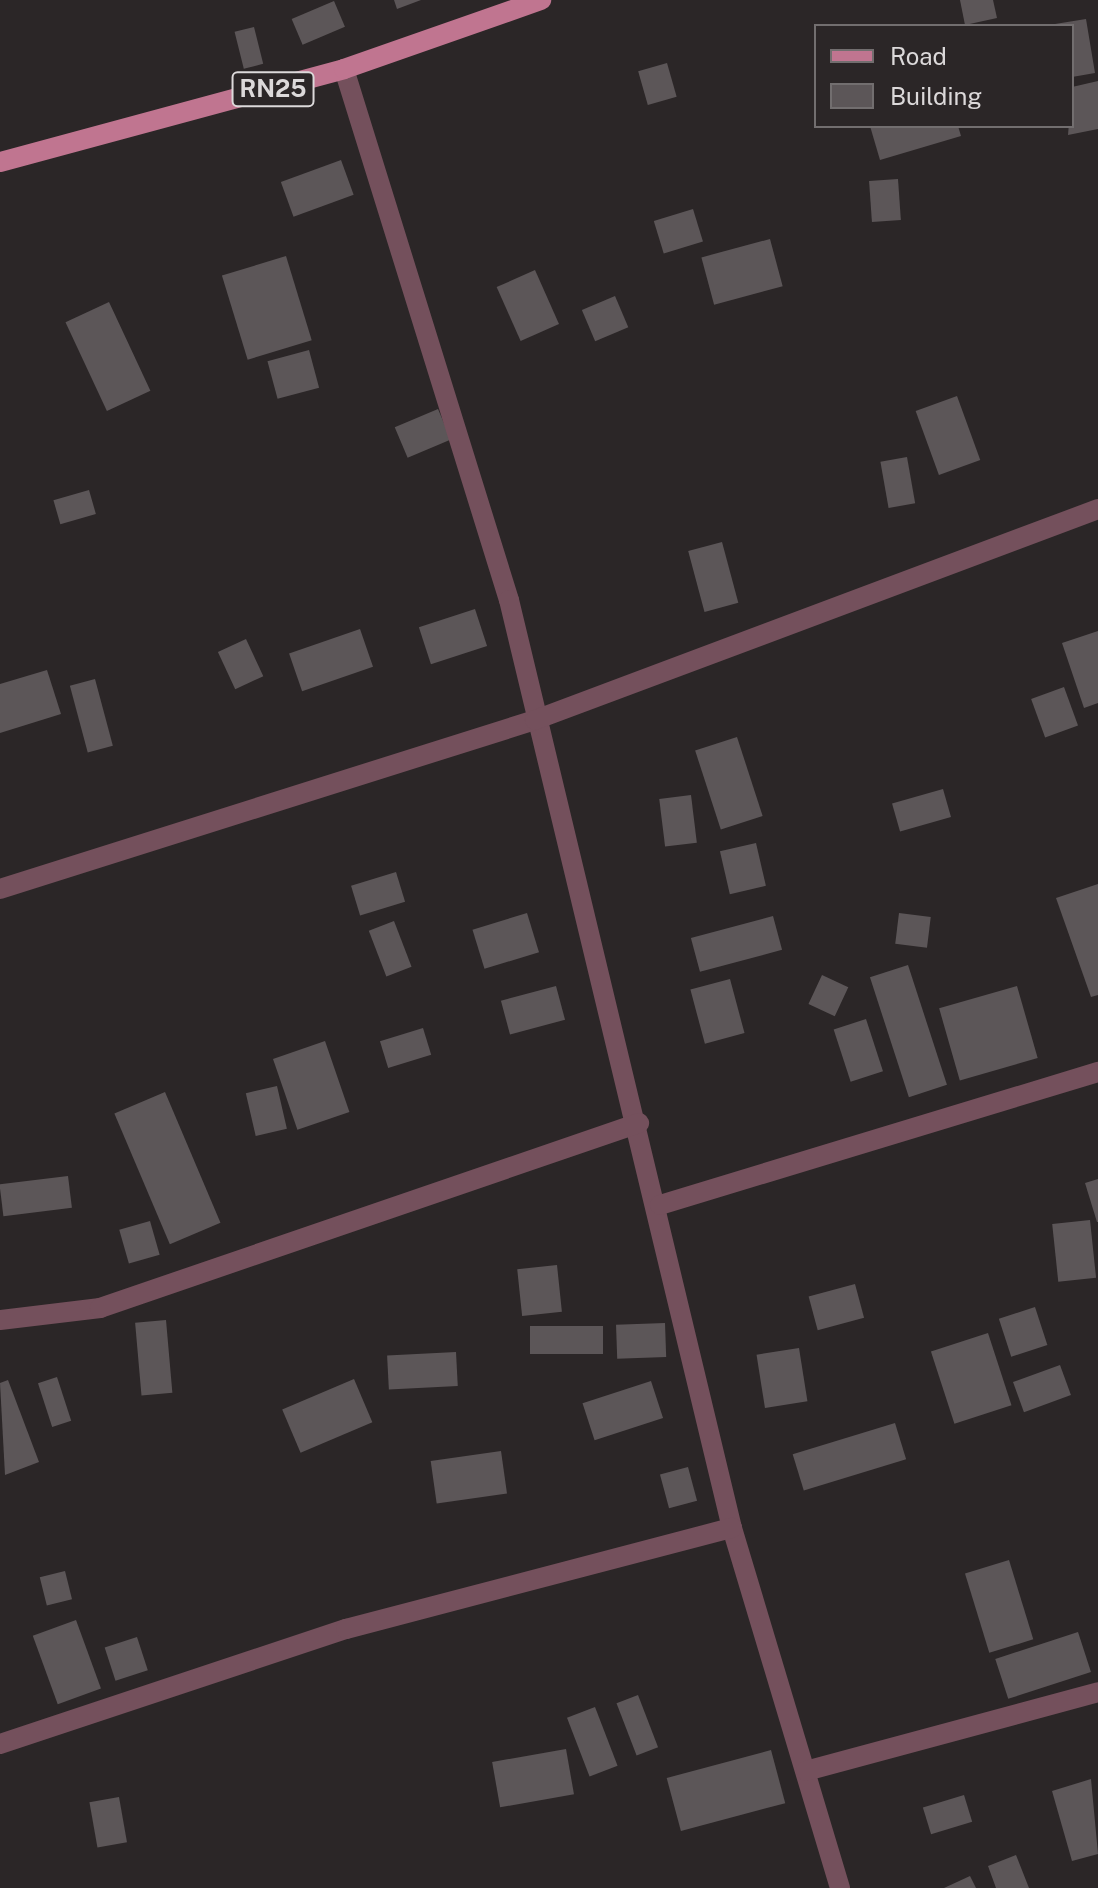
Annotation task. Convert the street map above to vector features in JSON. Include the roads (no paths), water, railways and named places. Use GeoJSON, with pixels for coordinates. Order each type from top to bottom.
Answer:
{"type":"FeatureCollection","features":[{"type":"Feature","properties":{"kind":"main road","name":"RN25"},"geometry":{"type":"LineString","coordinates":[[0,162],[344,69],[541,0]]}},
{"type":"Feature","properties":{"kind":"street"},"geometry":{"type":"LineString","coordinates":[[344,69],[509,600],[535,720],[660,1205],[732,1528],[840,1888]]}},
{"type":"Feature","properties":{"kind":"street"},"geometry":{"type":"LineString","coordinates":[[0,889],[535,720],[1098,509]]}},
{"type":"Feature","properties":{"kind":"street"},"geometry":{"type":"LineString","coordinates":[[660,1205],[1098,1072]]}},
{"type":"Feature","properties":{"kind":"street"},"geometry":{"type":"LineString","coordinates":[[0,1320],[100,1308],[639,1123]]}},
{"type":"Feature","properties":{"kind":"street"},"geometry":{"type":"LineString","coordinates":[[0,1744],[346,1629],[732,1528]]}},
{"type":"Feature","properties":{"kind":"street"},"geometry":{"type":"LineString","coordinates":[[806,1771],[1098,1692]]}}]}
